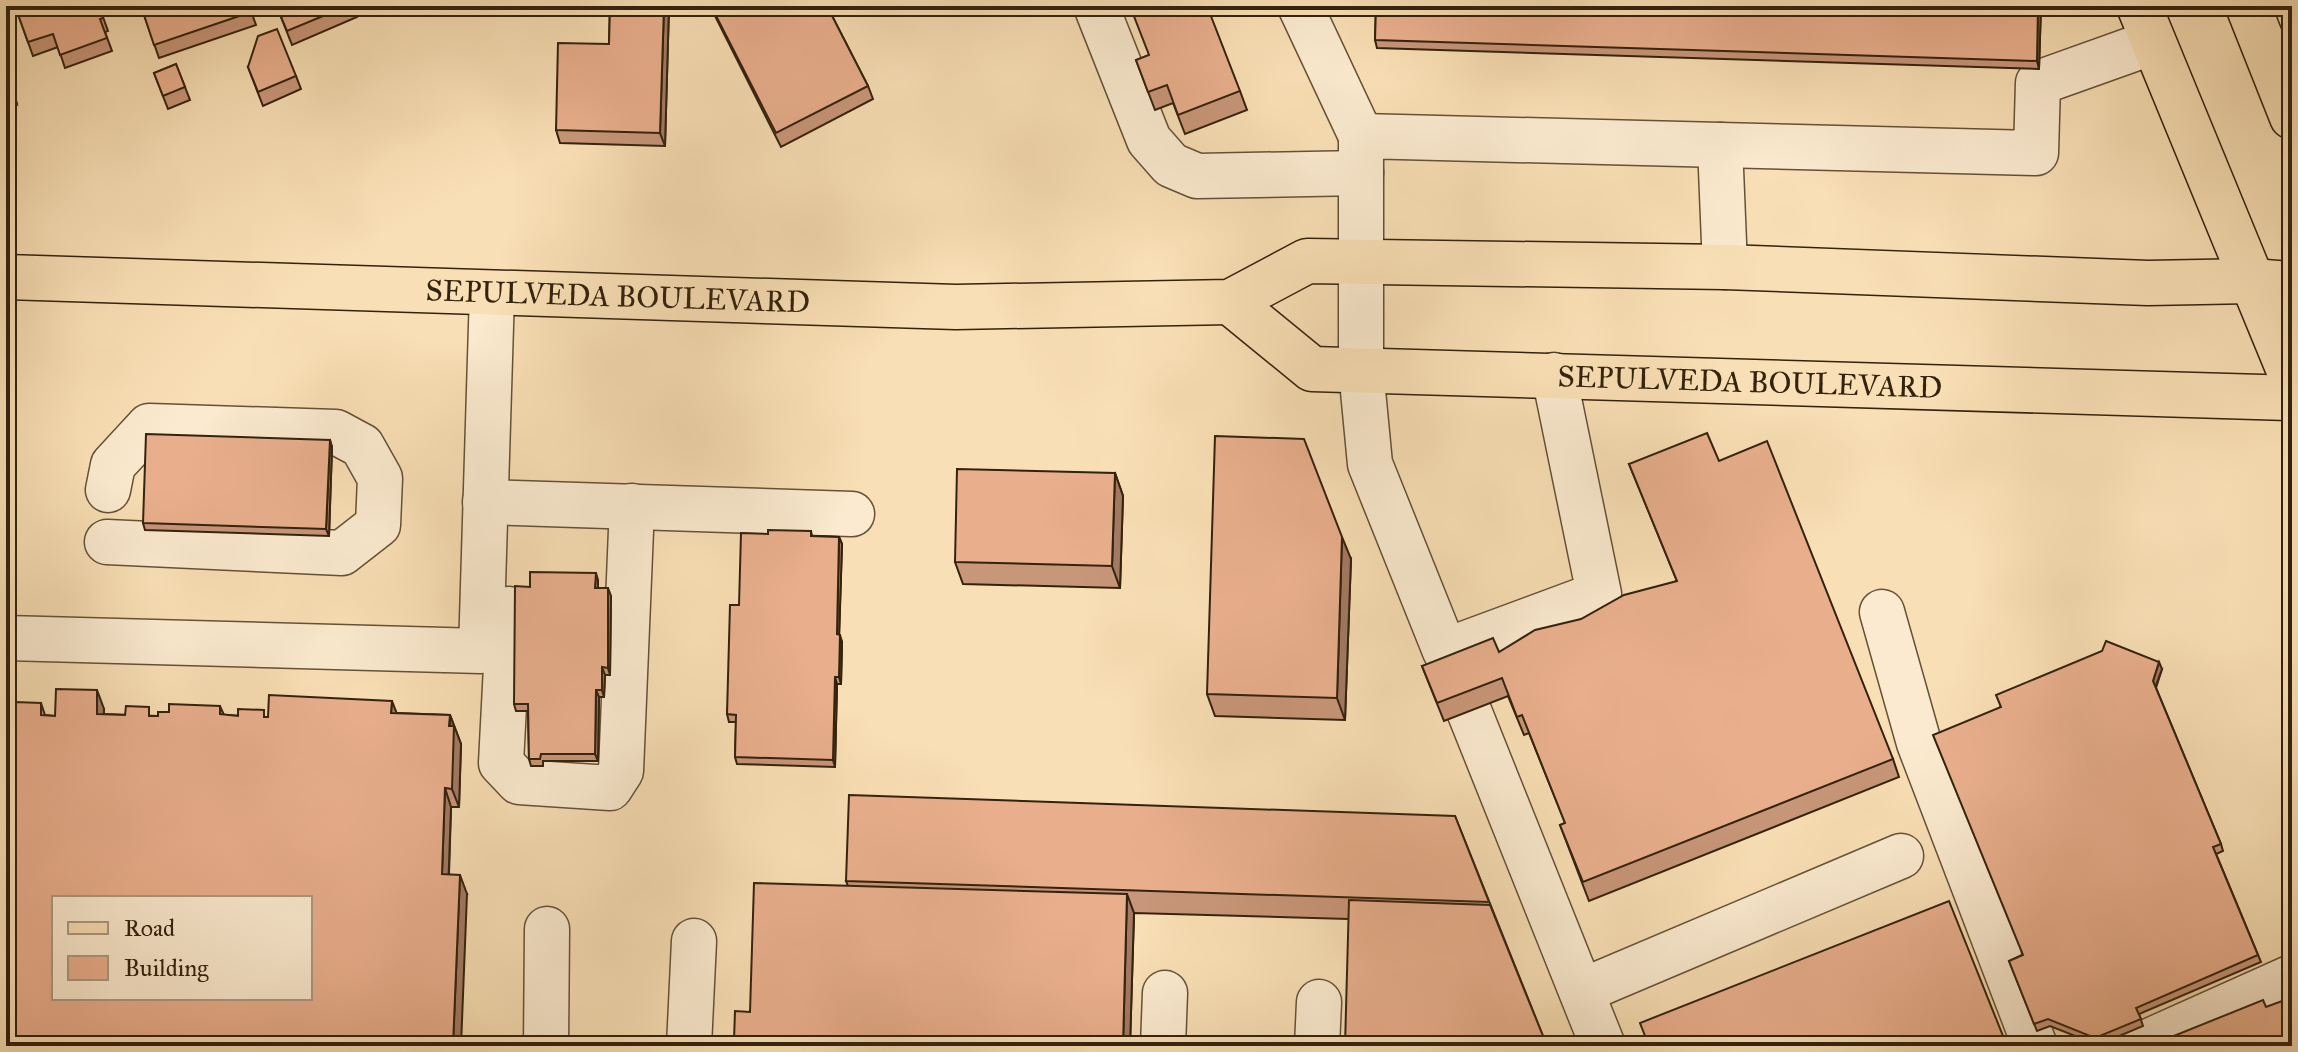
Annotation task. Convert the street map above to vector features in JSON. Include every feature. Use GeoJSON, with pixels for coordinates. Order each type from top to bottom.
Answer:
{"type":"FeatureCollection","features":[{"type":"Feature","properties":{"kind":"main road"},"geometry":{"type":"LineString","coordinates":[[2248,6],[2292,117]]}},
{"type":"Feature","properties":{"kind":"main road"},"geometry":{"type":"LineString","coordinates":[[2146,24],[2272,283],[2292,378]]}},
{"type":"Feature","properties":{"kind":"main road","name":"SEPULVEDA BOULEVARD"},"geometry":{"type":"LineString","coordinates":[[6,277],[956,307],[1230,302],[1307,261],[1725,267],[2148,283],[2272,283]]}},
{"type":"Feature","properties":{"kind":"main road","name":"SEPULVEDA BOULEVARD"},"geometry":{"type":"LineString","coordinates":[[1230,302],[1312,369],[2292,398]]}},
{"type":"Feature","properties":{"kind":"street"},"geometry":{"type":"LineString","coordinates":[[1096,6],[1149,140],[1171,165],[1197,176],[1361,154],[1720,145],[2036,153],[2038,83],[2146,24]]}},
{"type":"Feature","properties":{"kind":"street"},"geometry":{"type":"LineString","coordinates":[[1300,6],[1361,154],[1361,370],[1370,464],[1603,1046]]}},
{"type":"Feature","properties":{"kind":"street"},"geometry":{"type":"LineString","coordinates":[[1720,145],[1725,267]]}},
{"type":"Feature","properties":{"kind":"street"},"geometry":{"type":"LineString","coordinates":[[492,293],[500,502],[501,763],[519,782],[610,788],[621,771],[632,506]]}},
{"type":"Feature","properties":{"kind":"street"},"geometry":{"type":"LineString","coordinates":[[1456,679],[1599,594],[1554,375]]}},
{"type":"Feature","properties":{"kind":"street"},"geometry":{"type":"LineString","coordinates":[[107,542],[342,553],[378,525],[380,478],[362,446],[336,432],[149,426],[113,465],[108,490]]}},
{"type":"Feature","properties":{"kind":"street"},"geometry":{"type":"LineString","coordinates":[[500,502],[852,514]]}},
{"type":"Feature","properties":{"kind":"street"},"geometry":{"type":"LineString","coordinates":[[6,638],[481,651],[500,502]]}},
{"type":"Feature","properties":{"kind":"street"},"geometry":{"type":"LineString","coordinates":[[1882,612],[1919,743],[2035,1046]]}},
{"type":"Feature","properties":{"kind":"street"},"geometry":{"type":"LineString","coordinates":[[1582,991],[1901,856]]}},
{"type":"Feature","properties":{"kind":"street"},"geometry":{"type":"LineString","coordinates":[[546,1046],[547,929]]}},
{"type":"Feature","properties":{"kind":"street"},"geometry":{"type":"LineString","coordinates":[[689,1046],[694,941]]}},
{"type":"Feature","properties":{"kind":"street"},"geometry":{"type":"LineString","coordinates":[[2138,1046],[2292,977]]}},
{"type":"Feature","properties":{"kind":"street"},"geometry":{"type":"LineString","coordinates":[[1163,1046],[1165,993]]}},
{"type":"Feature","properties":{"kind":"street"},"geometry":{"type":"LineString","coordinates":[[1317,1046],[1319,1002]]}},
{"type":"Feature","properties":{"kind":"building"},"geometry":{"type":"Polygon","coordinates":[[[15,6],[99,6],[107,38],[60,55],[53,34],[28,42],[15,6]]]}},
{"type":"Feature","properties":{"kind":"building"},"geometry":{"type":"Polygon","coordinates":[[[141,6],[249,6],[251,12],[154,45],[141,6]]]}},
{"type":"Feature","properties":{"kind":"building"},"geometry":{"type":"Polygon","coordinates":[[[279,6],[296,6],[281,12],[279,6]]]}},
{"type":"Feature","properties":{"kind":"building"},"geometry":{"type":"Polygon","coordinates":[[[306,6],[347,6],[287,31],[281,17],[306,6]]]}},
{"type":"Feature","properties":{"kind":"building"},"geometry":{"type":"Polygon","coordinates":[[[610,6],[664,6],[660,133],[556,130],[558,43],[609,44],[610,6]]]}},
{"type":"Feature","properties":{"kind":"building"},"geometry":{"type":"Polygon","coordinates":[[[711,6],[827,6],[868,86],[776,133],[711,6]]]}},
{"type":"Feature","properties":{"kind":"building"},"geometry":{"type":"Polygon","coordinates":[[[1130,6],[1207,6],[1240,91],[1178,115],[1167,85],[1148,92],[1136,60],[1149,55],[1130,6]]]}},
{"type":"Feature","properties":{"kind":"building"},"geometry":{"type":"Polygon","coordinates":[[[1376,6],[2038,6],[2037,61],[1375,40],[1376,6]]]}},
{"type":"Feature","properties":{"kind":"building"},"geometry":{"type":"Polygon","coordinates":[[[277,29],[296,76],[258,92],[248,67],[258,36],[277,29]]]}},
{"type":"Feature","properties":{"kind":"building"},"geometry":{"type":"Polygon","coordinates":[[[176,64],[185,87],[163,96],[154,73],[176,64]]]}},
{"type":"Feature","properties":{"kind":"building"},"geometry":{"type":"Polygon","coordinates":[[[6,70],[12,92],[6,93],[6,70]]]}},
{"type":"Feature","properties":{"kind":"building"},"geometry":{"type":"Polygon","coordinates":[[[1707,433],[1719,461],[1767,441],[1893,759],[1583,882],[1560,825],[1565,823],[1522,715],[1517,717],[1502,678],[1437,703],[1422,666],[1493,638],[1499,652],[1535,630],[1581,619],[1624,595],[1677,581],[1629,464],[1707,433]]]}},
{"type":"Feature","properties":{"kind":"building"},"geometry":{"type":"Polygon","coordinates":[[[146,434],[330,440],[326,529],[143,523],[146,434]]]}},
{"type":"Feature","properties":{"kind":"building"},"geometry":{"type":"Polygon","coordinates":[[[1215,436],[1304,439],[1342,537],[1337,698],[1207,694],[1215,436]]]}},
{"type":"Feature","properties":{"kind":"building"},"geometry":{"type":"Polygon","coordinates":[[[957,469],[1115,473],[1112,566],[955,562],[957,469]]]}},
{"type":"Feature","properties":{"kind":"building"},"geometry":{"type":"Polygon","coordinates":[[[768,530],[811,531],[811,536],[839,537],[839,677],[835,677],[833,760],[735,757],[736,715],[727,714],[730,605],[739,605],[741,533],[768,534],[768,530]]]}},
{"type":"Feature","properties":{"kind":"building"},"geometry":{"type":"Polygon","coordinates":[[[530,572],[596,573],[595,588],[608,588],[608,668],[602,667],[602,690],[596,690],[595,754],[541,754],[540,759],[529,759],[528,704],[514,704],[515,586],[530,587],[530,572]]]}},
{"type":"Feature","properties":{"kind":"building"},"geometry":{"type":"Polygon","coordinates":[[[2106,641],[2159,662],[2153,681],[2221,844],[2213,847],[2258,955],[2136,1008],[2141,1019],[2095,1038],[2048,1019],[2034,1024],[2009,961],[2023,955],[1933,735],[2001,707],[1996,695],[2102,651],[2106,641]]]}},
{"type":"Feature","properties":{"kind":"building"},"geometry":{"type":"Polygon","coordinates":[[[56,689],[97,690],[97,714],[125,715],[126,706],[149,707],[149,716],[158,716],[158,712],[169,712],[169,704],[220,706],[220,714],[238,716],[238,709],[264,710],[264,717],[268,717],[269,695],[392,701],[391,713],[450,715],[449,726],[454,726],[452,789],[445,788],[442,874],[460,875],[453,1046],[6,1046],[6,714],[15,714],[15,702],[41,703],[41,715],[55,716],[56,689]]]}},
{"type":"Feature","properties":{"kind":"building"},"geometry":{"type":"Polygon","coordinates":[[[849,795],[1455,816],[1489,902],[846,881],[849,795]]]}},
{"type":"Feature","properties":{"kind":"building"},"geometry":{"type":"Polygon","coordinates":[[[754,883],[1127,894],[1123,1046],[748,1046],[749,1041],[734,1040],[735,1011],[750,1012],[754,883]]]}},
{"type":"Feature","properties":{"kind":"building"},"geometry":{"type":"Polygon","coordinates":[[[1349,900],[1490,905],[1547,1046],[1345,1046],[1349,900]]]}},
{"type":"Feature","properties":{"kind":"building"},"geometry":{"type":"Polygon","coordinates":[[[1949,901],[2007,1046],[1649,1046],[1640,1023],[1949,901]]]}},
{"type":"Feature","properties":{"kind":"building"},"geometry":{"type":"Polygon","coordinates":[[[2263,1000],[2266,1007],[2282,1001],[2292,1026],[2292,1046],[2149,1046],[2263,1000]]]}}]}
